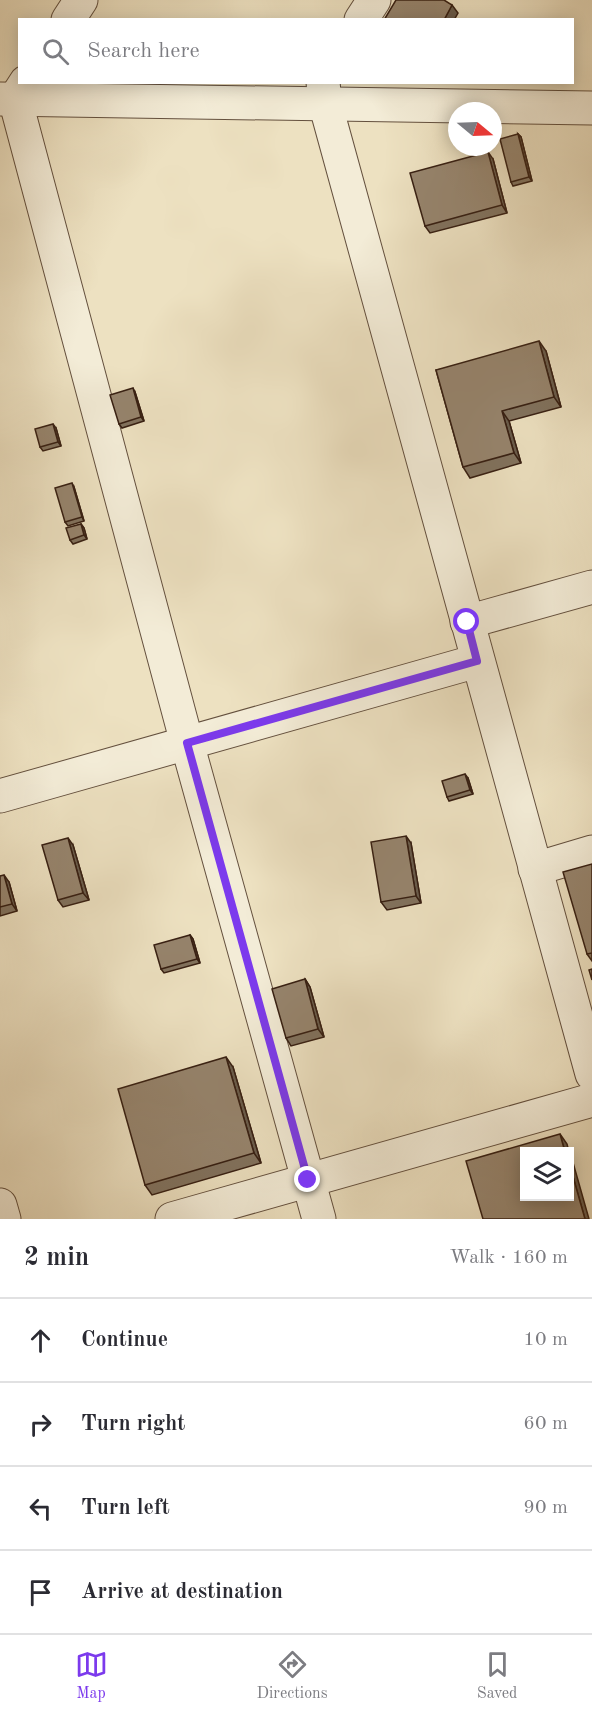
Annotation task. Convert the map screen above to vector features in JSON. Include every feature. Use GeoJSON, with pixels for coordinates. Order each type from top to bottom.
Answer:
{"type":"FeatureCollection","features":[{"type":"Feature","properties":{"kind":"street"},"geometry":{"type":"LineString","coordinates":[[69,18],[81,0]]}},
{"type":"Feature","properties":{"kind":"street"},"geometry":{"type":"LineString","coordinates":[[362,18],[374,0]]}},
{"type":"Feature","properties":{"kind":"street"},"geometry":{"type":"LineString","coordinates":[[319,1219],[187,743],[14,93],[324,93],[591,106]]}},
{"type":"Feature","properties":{"kind":"street"},"geometry":{"type":"LineString","coordinates":[[324,93],[477,661],[592,1074]]}},
{"type":"Feature","properties":{"kind":"street"},"geometry":{"type":"LineString","coordinates":[[467,622],[592,586]]}},
{"type":"Feature","properties":{"kind":"street"},"geometry":{"type":"LineString","coordinates":[[0,796],[477,661]]}},
{"type":"Feature","properties":{"kind":"street"},"geometry":{"type":"LineString","coordinates":[[535,868],[592,852]]}},
{"type":"Feature","properties":{"kind":"street"},"geometry":{"type":"LineString","coordinates":[[172,1219],[592,1100]]}},
{"type":"Feature","properties":{"kind":"street"},"geometry":{"type":"LineString","coordinates":[[0,1205],[4,1219]]}},
{"type":"Feature","properties":{"kind":"building"},"geometry":{"type":"Polygon","coordinates":[[[396,0],[444,0],[452,5],[445,18],[385,18],[396,0]]]}},
{"type":"Feature","properties":{"kind":"building"},"geometry":{"type":"Polygon","coordinates":[[[518,134],[529,177],[511,182],[502,138],[518,134]]]}},
{"type":"Feature","properties":{"kind":"building"},"geometry":{"type":"Polygon","coordinates":[[[473,156],[489,156],[502,205],[425,226],[410,173],[473,156]]]}},
{"type":"Feature","properties":{"kind":"building"},"geometry":{"type":"Polygon","coordinates":[[[539,341],[554,397],[502,411],[514,453],[463,467],[436,370],[539,341]]]}},
{"type":"Feature","properties":{"kind":"building"},"geometry":{"type":"Polygon","coordinates":[[[133,388],[141,417],[119,424],[110,395],[133,388]]]}},
{"type":"Feature","properties":{"kind":"building"},"geometry":{"type":"Polygon","coordinates":[[[53,424],[58,442],[40,447],[35,429],[53,424]]]}},
{"type":"Feature","properties":{"kind":"building"},"geometry":{"type":"Polygon","coordinates":[[[72,483],[82,517],[65,522],[55,488],[72,483]]]}},
{"type":"Feature","properties":{"kind":"building"},"geometry":{"type":"Polygon","coordinates":[[[81,524],[84,535],[70,540],[66,528],[81,524]]]}},
{"type":"Feature","properties":{"kind":"building"},"geometry":{"type":"Polygon","coordinates":[[[465,774],[470,790],[447,797],[442,781],[465,774]]]}},
{"type":"Feature","properties":{"kind":"building"},"geometry":{"type":"Polygon","coordinates":[[[406,836],[416,896],[381,902],[371,842],[406,836]]]}},
{"type":"Feature","properties":{"kind":"building"},"geometry":{"type":"Polygon","coordinates":[[[68,838],[83,893],[58,900],[42,845],[68,838]]]}},
{"type":"Feature","properties":{"kind":"building"},"geometry":{"type":"Polygon","coordinates":[[[592,864],[592,953],[587,954],[563,872],[592,864]]]}},
{"type":"Feature","properties":{"kind":"building"},"geometry":{"type":"Polygon","coordinates":[[[4,875],[12,904],[0,907],[0,876],[4,875]]]}},
{"type":"Feature","properties":{"kind":"building"},"geometry":{"type":"Polygon","coordinates":[[[190,935],[197,959],[161,969],[154,945],[190,935]]]}},
{"type":"Feature","properties":{"kind":"building"},"geometry":{"type":"Polygon","coordinates":[[[305,979],[318,1029],[286,1038],[272,989],[305,979]]]}},
{"type":"Feature","properties":{"kind":"building"},"geometry":{"type":"Polygon","coordinates":[[[226,1057],[254,1153],[145,1185],[118,1089],[226,1057]]]}},
{"type":"Feature","properties":{"kind":"building"},"geometry":{"type":"Polygon","coordinates":[[[560,1134],[564,1147],[520,1147],[520,1201],[574,1201],[574,1180],[585,1219],[483,1219],[466,1161],[560,1134]]]}},
{"type":"Feature","properties":{"kind":"route"},"geometry":{"type":"LineString","coordinates":[[308,1180],[187,743],[477,661],[467,622]]}}]}
